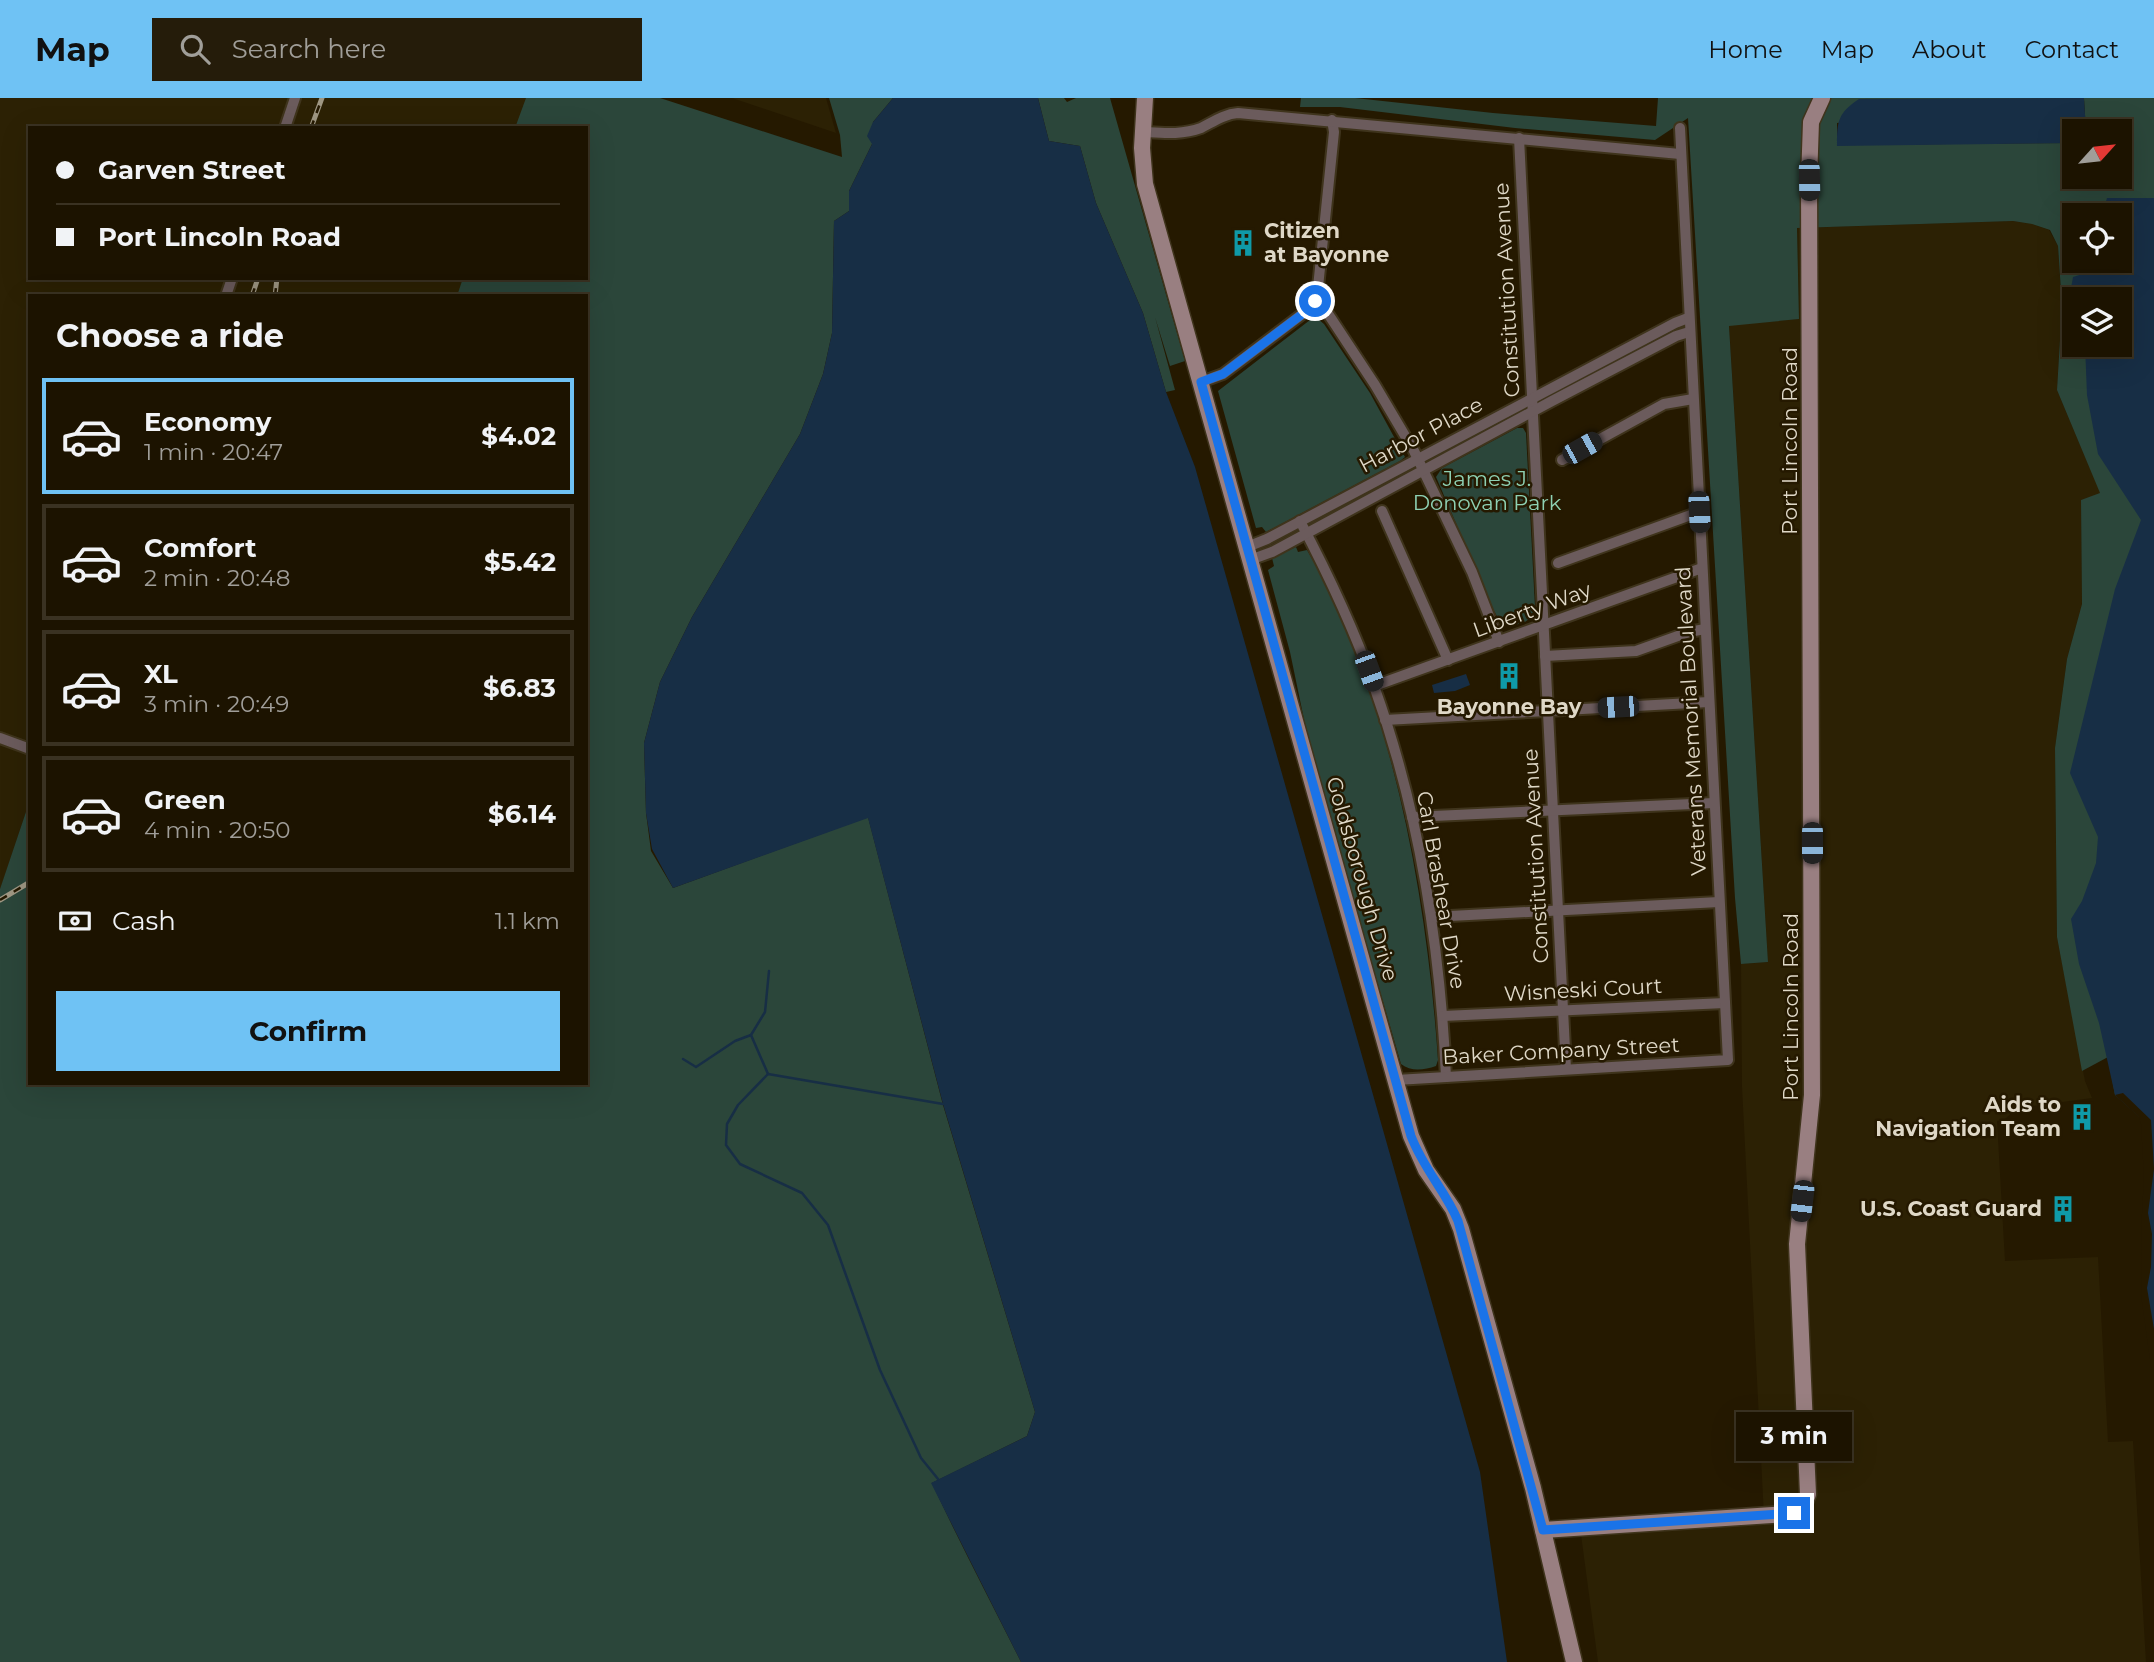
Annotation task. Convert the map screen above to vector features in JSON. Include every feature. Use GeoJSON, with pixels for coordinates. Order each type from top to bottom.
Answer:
{"type":"FeatureCollection","features":[{"type":"Feature","properties":{"kind":"street"},"geometry":{"type":"LineString","coordinates":[[286,126],[295,98]]}},
{"type":"Feature","properties":{"kind":"street","name":"Goldsborough Drive"},"geometry":{"type":"LineString","coordinates":[[1145,98],[1145,184],[1418,1154],[1453,1209],[1461,1229],[1543,1530],[1574,1662]]}},
{"type":"Feature","properties":{"kind":"street","name":"Port Lincoln Road"},"geometry":{"type":"LineString","coordinates":[[1543,1530],[1786,1514],[1802,1509],[1808,1494],[1797,1244],[1812,1095],[1811,122],[1822,98]]}},
{"type":"Feature","properties":{"kind":"street"},"geometry":{"type":"LineString","coordinates":[[1143,132],[1171,134],[1193,130],[1238,113],[1680,154]]}},
{"type":"Feature","properties":{"kind":"street"},"geometry":{"type":"LineString","coordinates":[[1201,382],[1223,374],[1309,309],[1317,297],[1334,132],[1332,120]]}},
{"type":"Feature","properties":{"kind":"street","name":"Veterans Memorial Boulevard"},"geometry":{"type":"LineString","coordinates":[[1680,128],[1728,1060]]}},
{"type":"Feature","properties":{"kind":"street","name":"Constitution Avenue"},"geometry":{"type":"LineString","coordinates":[[1519,138],[1566,1069]]}},
{"type":"Feature","properties":{"kind":"street"},"geometry":{"type":"LineString","coordinates":[[1317,297],[1375,385],[1425,471],[1472,572],[1499,642]]}},
{"type":"Feature","properties":{"kind":"street","name":"Harbor Place"},"geometry":{"type":"LineString","coordinates":[[1249,554],[1300,521],[1532,397],[1688,318]]}},
{"type":"Feature","properties":{"kind":"street","name":"Harbor Place"},"geometry":{"type":"LineString","coordinates":[[1249,554],[1272,552],[1533,411],[1676,336],[1689,332]]}},
{"type":"Feature","properties":{"kind":"street"},"geometry":{"type":"LineString","coordinates":[[1562,460],[1668,402],[1693,399]]}},
{"type":"Feature","properties":{"kind":"street"},"geometry":{"type":"LineString","coordinates":[[1382,511],[1448,660]]}},
{"type":"Feature","properties":{"kind":"street"},"geometry":{"type":"LineString","coordinates":[[1558,563],[1699,512]]}},
{"type":"Feature","properties":{"kind":"street","name":"Carl Brashear Drive"},"geometry":{"type":"LineString","coordinates":[[1300,521],[1352,628],[1374,686],[1412,817],[1431,917],[1443,1016],[1446,1077]]}},
{"type":"Feature","properties":{"kind":"street","name":"Liberty Way"},"geometry":{"type":"LineString","coordinates":[[1374,686],[1702,568]]}},
{"type":"Feature","properties":{"kind":"street"},"geometry":{"type":"LineString","coordinates":[[1545,656],[1640,651],[1689,632],[1705,629]]}},
{"type":"Feature","properties":{"kind":"street"},"geometry":{"type":"LineString","coordinates":[[1385,720],[1709,702]]}},
{"type":"Feature","properties":{"kind":"street"},"geometry":{"type":"LineString","coordinates":[[0,738],[28,747]]}},
{"type":"Feature","properties":{"kind":"street"},"geometry":{"type":"LineString","coordinates":[[1412,817],[1714,803]]}},
{"type":"Feature","properties":{"kind":"street"},"geometry":{"type":"LineString","coordinates":[[1431,917],[1719,902]]}},
{"type":"Feature","properties":{"kind":"street","name":"Wisneski Court"},"geometry":{"type":"LineString","coordinates":[[1443,1016],[1725,1003]]}},
{"type":"Feature","properties":{"kind":"street","name":"Baker Company Street"},"geometry":{"type":"LineString","coordinates":[[1396,1080],[1728,1060]]}},
{"type":"Feature","properties":{"kind":"shaded area"},"geometry":{"type":"Polygon","coordinates":[[[0,98],[527,98],[518,126],[28,126],[28,280],[463,280],[459,294],[28,294],[28,806],[0,890],[0,98]]]}},
{"type":"Feature","properties":{"kind":"shaded area"},"geometry":{"type":"Polygon","coordinates":[[[732,98],[826,98],[836,133],[732,98]]]}},
{"type":"Feature","properties":{"kind":"shaded area"},"geometry":{"type":"Polygon","coordinates":[[[2013,221],[2049,230],[2058,246],[2062,306],[2057,390],[2101,494],[2081,500],[2082,604],[2067,659],[2055,748],[2057,937],[2085,1081],[2092,1098],[2017,1108],[2004,1120],[1997,1121],[2005,1261],[2098,1257],[2108,1442],[2133,1441],[2146,1662],[1598,1662],[1580,1527],[1764,1517],[1742,1087],[1741,964],[1768,962],[1729,325],[1799,319],[1797,228],[2013,221]]]}},
{"type":"Feature","properties":{"kind":"green space"},"geometry":{"type":"Polygon","coordinates":[[[526,98],[660,98],[842,157],[840,135],[829,98],[893,98],[873,122],[872,144],[849,191],[849,211],[834,221],[832,333],[823,374],[800,434],[692,617],[660,682],[644,743],[646,813],[651,851],[673,888],[868,817],[943,1105],[1035,1412],[1027,1436],[932,1483],[1021,1662],[0,1662],[0,889],[28,806],[28,1085],[588,1085],[588,294],[458,294],[462,280],[588,280],[588,126],[516,126],[526,98]]]}},
{"type":"Feature","properties":{"kind":"green space"},"geometry":{"type":"Polygon","coordinates":[[[1038,98],[1064,98],[1067,102],[1076,98],[1110,98],[1185,361],[1170,366],[1155,317],[1175,390],[1166,392],[1143,313],[1096,203],[1080,146],[1049,141],[1038,98]]]}},
{"type":"Feature","properties":{"kind":"green space"},"geometry":{"type":"Polygon","coordinates":[[[1301,98],[1355,98],[1493,113],[1656,126],[1658,98],[2154,98],[2154,1141],[2151,1120],[2115,1095],[2108,1057],[2082,1071],[2057,937],[2055,748],[2067,659],[2082,604],[2081,500],[2100,493],[2057,390],[2062,306],[2058,246],[2050,230],[2013,221],[1797,228],[1799,319],[1729,326],[1768,962],[1741,964],[1688,118],[1655,140],[1515,128],[1340,107],[1300,107],[1301,98]],[[2084,99],[1837,123],[1837,145],[2062,143],[2062,189],[2132,189],[2132,119],[2085,119],[2084,99]]]}},
{"type":"Feature","properties":{"kind":"green space"},"geometry":{"type":"Polygon","coordinates":[[[1318,319],[1370,393],[1405,457],[1266,532],[1262,527],[1256,528],[1218,391],[1310,320],[1318,319]]]}},
{"type":"Feature","properties":{"kind":"green space","name":"James J. Donovan Park"},"geometry":{"type":"Polygon","coordinates":[[[1517,428],[1523,428],[1526,433],[1535,607],[1527,621],[1511,626],[1499,620],[1493,609],[1436,477],[1442,468],[1517,428]]]}},
{"type":"Feature","properties":{"kind":"green space"},"geometry":{"type":"Polygon","coordinates":[[[1296,547],[1298,552],[1307,550],[1336,606],[1361,667],[1400,797],[1425,931],[1433,997],[1438,1060],[1436,1066],[1413,1069],[1401,1064],[1311,753],[1290,652],[1268,570],[1274,566],[1272,558],[1296,547]]]}},
{"type":"Feature","properties":{"kind":"water"},"geometry":{"type":"Polygon","coordinates":[[[893,98],[1038,98],[1049,141],[1080,146],[1096,203],[1143,313],[1166,392],[1195,467],[1480,1472],[1507,1662],[1021,1662],[931,1483],[1027,1436],[1035,1412],[943,1104],[868,818],[673,888],[652,849],[646,813],[644,743],[660,682],[692,617],[800,434],[823,374],[832,333],[834,221],[849,211],[849,191],[872,144],[867,136],[873,122],[893,98]]]}},
{"type":"Feature","properties":{"kind":"water"},"geometry":{"type":"Polygon","coordinates":[[[2084,98],[2085,119],[2062,119],[2062,143],[1837,146],[1840,118],[1859,99],[2084,98]]]}},
{"type":"Feature","properties":{"kind":"water"},"geometry":{"type":"Polygon","coordinates":[[[2107,198],[2154,198],[2154,1367],[2146,1320],[2145,1122],[2115,1095],[2099,1023],[2079,964],[2071,919],[2082,901],[2096,863],[2098,837],[2070,773],[2115,589],[2141,520],[2098,454],[2087,395],[2085,357],[2132,357],[2132,287],[2071,287],[2073,277],[2086,273],[2132,273],[2132,203],[2106,203],[2107,198]]]}},
{"type":"Feature","properties":{"kind":"water"},"geometry":{"type":"Polygon","coordinates":[[[1466,674],[1470,685],[1455,691],[1434,693],[1432,685],[1466,674]]]}},
{"type":"Feature","properties":{"kind":"pier"},"geometry":{"type":"Polygon","coordinates":[[[2123,1093],[2151,1120],[2154,1169],[2148,1213],[2152,1234],[2147,1288],[2154,1329],[2154,1370],[2151,1367],[2142,1302],[2141,1231],[2144,1177],[2141,1124],[2139,1117],[2115,1095],[2123,1093]]]}},
{"type":"Feature","properties":{"kind":"waterway"},"geometry":{"type":"LineString","coordinates":[[768,1074],[751,1035],[765,1012],[769,971]]}},
{"type":"Feature","properties":{"kind":"waterway"},"geometry":{"type":"LineString","coordinates":[[683,1059],[696,1067],[735,1041],[751,1035]]}},
{"type":"Feature","properties":{"kind":"waterway"},"geometry":{"type":"LineString","coordinates":[[938,1479],[921,1458],[880,1370],[828,1225],[802,1193],[740,1164],[726,1145],[727,1124],[738,1105],[768,1074],[943,1104]]}},
{"type":"Feature","properties":{"kind":"railway"},"geometry":{"type":"LineString","coordinates":[[312,126],[322,98]]}},
{"type":"Feature","properties":{"kind":"railway"},"geometry":{"type":"LineString","coordinates":[[253,294],[257,280]]}},
{"type":"Feature","properties":{"kind":"railway"},"geometry":{"type":"LineString","coordinates":[[275,294],[277,280]]}},
{"type":"Feature","properties":{"kind":"railway"},"geometry":{"type":"LineString","coordinates":[[0,900],[28,883]]}},
{"type":"Feature","properties":{"kind":"place","name":"Citizen at Bayonne"},"geometry":{"type":"Point","coordinates":[1243,243]}},
{"type":"Feature","properties":{"kind":"place","name":"Bayonne Bay"},"geometry":{"type":"Point","coordinates":[1509,676]}},
{"type":"Feature","properties":{"kind":"place","name":"Aids to Navigation Team"},"geometry":{"type":"Point","coordinates":[2082,1117]}},
{"type":"Feature","properties":{"kind":"place","name":"U.S. Coast Guard"},"geometry":{"type":"Point","coordinates":[2063,1209]}},
{"type":"Feature","properties":{"kind":"route"},"geometry":{"type":"LineString","coordinates":[[1315,301],[1309,309],[1223,374],[1201,382],[1411,1136],[1426,1170],[1458,1221],[1526,1459],[1543,1530],[1794,1513]]}}]}
